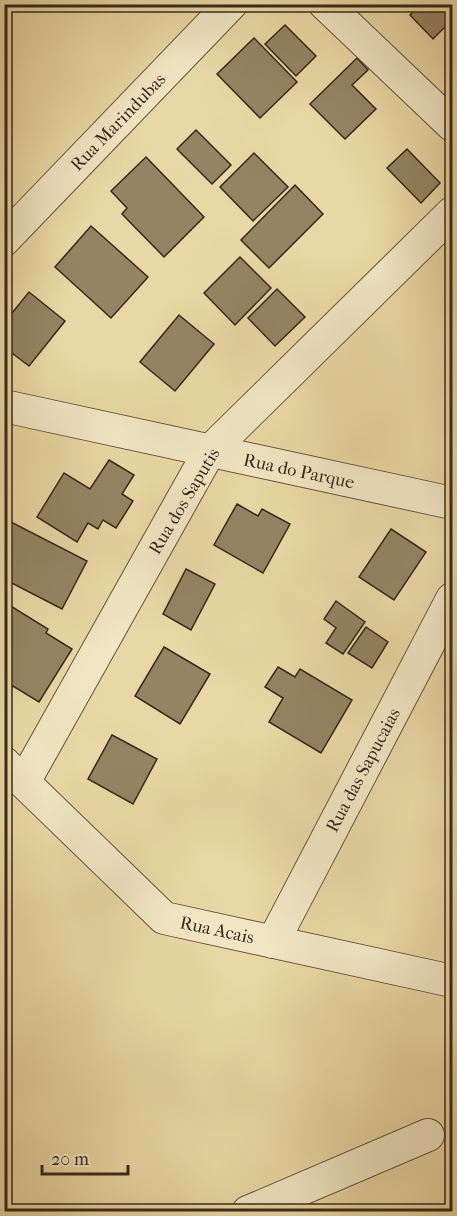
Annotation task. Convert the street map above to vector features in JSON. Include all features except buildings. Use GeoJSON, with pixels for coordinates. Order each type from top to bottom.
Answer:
{"type":"FeatureCollection","features":[{"type":"Feature","properties":{"kind":"street","name":"Rua Marindubas"},"geometry":{"type":"LineString","coordinates":[[4,240],[231,4]]}},
{"type":"Feature","properties":{"kind":"street"},"geometry":{"type":"LineString","coordinates":[[325,4],[453,125]]}},
{"type":"Feature","properties":{"kind":"street","name":"Rua dos Saputis"},"geometry":{"type":"LineString","coordinates":[[14,772],[209,452],[453,213]]}},
{"type":"Feature","properties":{"kind":"street","name":"Rua do Parque"},"geometry":{"type":"LineString","coordinates":[[4,406],[453,503]]}},
{"type":"Feature","properties":{"kind":"street","name":"Rua das Sapucaias"},"geometry":{"type":"LineString","coordinates":[[273,942],[453,599]]}},
{"type":"Feature","properties":{"kind":"street","name":"Rua Acais"},"geometry":{"type":"LineString","coordinates":[[14,772],[164,918],[453,981]]}},
{"type":"Feature","properties":{"kind":"street"},"geometry":{"type":"LineString","coordinates":[[248,1212],[428,1135]]}}]}
